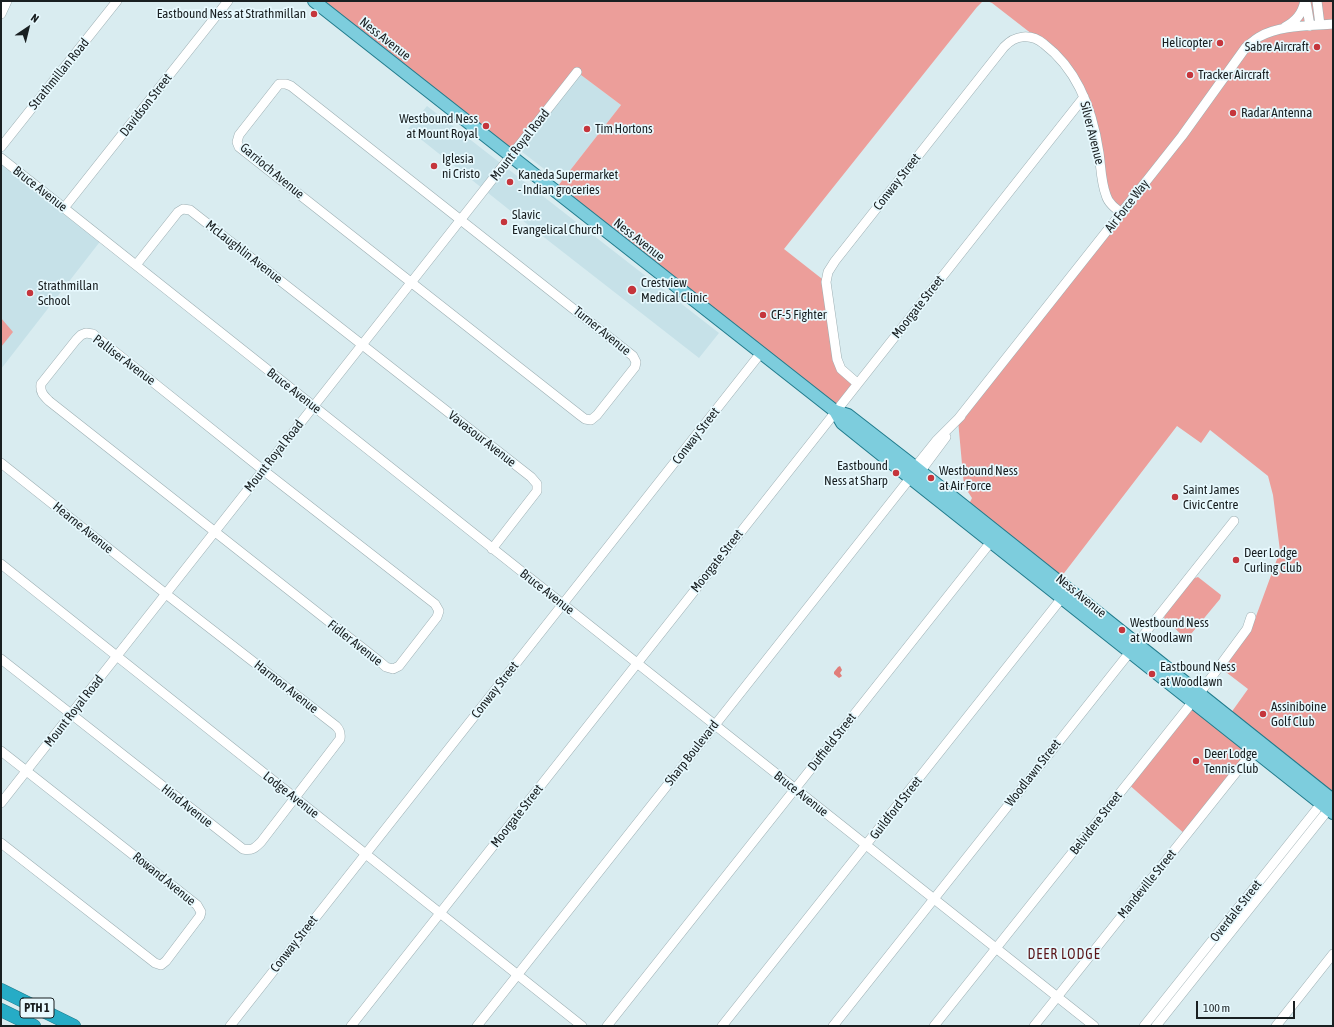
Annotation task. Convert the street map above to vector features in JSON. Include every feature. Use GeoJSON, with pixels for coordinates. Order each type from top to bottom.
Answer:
{"type":"FeatureCollection","features":[{"type":"Feature","properties":{"kind":"highway","name":"PTH 1"},"geometry":{"type":"LineString","coordinates":[[1,990],[74,1026]]}},
{"type":"Feature","properties":{"kind":"highway","name":"PTH 1"},"geometry":{"type":"LineString","coordinates":[[1,1010],[34,1026]]}},
{"type":"Feature","properties":{"kind":"main road","name":"Ness Avenue"},"geometry":{"type":"LineString","coordinates":[[314,1],[760,354],[835,411],[848,415],[913,475],[1329,804]]}},
{"type":"Feature","properties":{"kind":"street"},"geometry":{"type":"LineString","coordinates":[[1,14],[8,1]]}},
{"type":"Feature","properties":{"kind":"street","name":"Strathmillan Road"},"geometry":{"type":"LineString","coordinates":[[1,147],[117,1]]}},
{"type":"Feature","properties":{"kind":"street","name":"Davidson Street"},"geometry":{"type":"LineString","coordinates":[[64,208],[228,1]]}},
{"type":"Feature","properties":{"kind":"street"},"geometry":{"type":"LineString","coordinates":[[1306,1],[1310,26]]}},
{"type":"Feature","properties":{"kind":"street"},"geometry":{"type":"LineString","coordinates":[[1282,29],[1296,20],[1303,10],[1306,1]]}},
{"type":"Feature","properties":{"kind":"street"},"geometry":{"type":"LineString","coordinates":[[1317,1],[1320,25]]}},
{"type":"Feature","properties":{"kind":"street","name":"Air Force Way"},"geometry":{"type":"LineString","coordinates":[[913,475],[1182,136],[1246,47],[1258,38],[1272,31],[1333,24]]}},
{"type":"Feature","properties":{"kind":"street","name":"Conway Street"},"geometry":{"type":"LineString","coordinates":[[857,383],[841,369],[835,350],[826,282],[831,267],[1004,48],[1017,38],[1028,37],[1038,40]]}},
{"type":"Feature","properties":{"kind":"street","name":"Silver Avenue"},"geometry":{"type":"LineString","coordinates":[[1038,40],[1056,54],[1064,63],[1075,79],[1084,97],[1098,142],[1106,195],[1110,204],[1122,213]]}},
{"type":"Feature","properties":{"kind":"street","name":"Mount Royal Road"},"geometry":{"type":"LineString","coordinates":[[1,803],[577,72]]}},
{"type":"Feature","properties":{"kind":"street","name":"Garrioch Avenue"},"geometry":{"type":"LineString","coordinates":[[411,283],[237,145],[237,140],[240,133],[275,88],[282,84],[291,86],[461,220]]}},
{"type":"Feature","properties":{"kind":"street","name":"Moorgate Street"},"geometry":{"type":"LineString","coordinates":[[351,1026],[1084,97]]}},
{"type":"Feature","properties":{"kind":"street","name":"Bruce Avenue"},"geometry":{"type":"LineString","coordinates":[[1,158],[1094,1026]]}},
{"type":"Feature","properties":{"kind":"street","name":"McLaughlin Avenue"},"geometry":{"type":"LineString","coordinates":[[136,265],[178,212],[183,209],[190,210],[362,345]]}},
{"type":"Feature","properties":{"kind":"street","name":"Turner Avenue"},"geometry":{"type":"LineString","coordinates":[[411,283],[585,419],[591,420],[598,415],[635,367],[636,362],[633,356],[461,220]]}},
{"type":"Feature","properties":{"kind":"street","name":"Palliser Avenue"},"geometry":{"type":"LineString","coordinates":[[214,532],[48,401],[42,394],[42,384],[55,366],[81,335],[86,333],[93,334],[263,470]]}},
{"type":"Feature","properties":{"kind":"street","name":"Vavasour Avenue"},"geometry":{"type":"LineString","coordinates":[[362,345],[535,482],[538,486],[537,491],[492,549]]}},
{"type":"Feature","properties":{"kind":"street","name":"Conway Street"},"geometry":{"type":"LineString","coordinates":[[230,1026],[760,354]]}},
{"type":"Feature","properties":{"kind":"street","name":"Hearne Avenue"},"geometry":{"type":"LineString","coordinates":[[1,463],[166,594]]}},
{"type":"Feature","properties":{"kind":"street","name":"Fidler Avenue"},"geometry":{"type":"LineString","coordinates":[[214,532],[386,667],[393,669],[399,666],[437,617],[439,611],[435,604],[263,470]]}},
{"type":"Feature","properties":{"kind":"street","name":"Sharp Boulevard"},"geometry":{"type":"LineString","coordinates":[[477,1026],[913,475]]}},
{"type":"Feature","properties":{"kind":"street","name":"Woodlawn Street"},"geometry":{"type":"LineString","coordinates":[[833,1026],[1234,521]]}},
{"type":"Feature","properties":{"kind":"street","name":"Duffield Street"},"geometry":{"type":"LineString","coordinates":[[607,1026],[994,538]]}},
{"type":"Feature","properties":{"kind":"street","name":"Lodge Avenue"},"geometry":{"type":"LineString","coordinates":[[1,564],[582,1026]]}},
{"type":"Feature","properties":{"kind":"street","name":"Harmon Avenue"},"geometry":{"type":"LineString","coordinates":[[166,594],[339,730],[341,734],[337,744],[295,798]]}},
{"type":"Feature","properties":{"kind":"street","name":"Guildford Street"},"geometry":{"type":"LineString","coordinates":[[722,1026],[1065,594]]}},
{"type":"Feature","properties":{"kind":"street","name":"Belvidere Street"},"geometry":{"type":"LineString","coordinates":[[934,1026],[1195,697],[1247,629],[1251,617]]}},
{"type":"Feature","properties":{"kind":"street","name":"Hind Avenue"},"geometry":{"type":"LineString","coordinates":[[1,659],[243,849],[249,850],[254,848],[295,798]]}},
{"type":"Feature","properties":{"kind":"street","name":"Mandeville Street"},"geometry":{"type":"LineString","coordinates":[[1034,1026],[1257,746]]}},
{"type":"Feature","properties":{"kind":"street"},"geometry":{"type":"LineString","coordinates":[[1,751],[26,771]]}},
{"type":"Feature","properties":{"kind":"street","name":"Rowand Avenue"},"geometry":{"type":"LineString","coordinates":[[1,844],[155,963],[161,965],[166,961],[200,916],[201,912],[197,905],[26,771]]}},
{"type":"Feature","properties":{"kind":"street","name":"Overdale Street"},"geometry":{"type":"LineString","coordinates":[[1144,1026],[1329,804]]}},
{"type":"Feature","properties":{"kind":"street","name":"Overdale Street"},"geometry":{"type":"LineString","coordinates":[[1156,1026],[1329,804]]}},
{"type":"Feature","properties":{"kind":"street"},"geometry":{"type":"LineString","coordinates":[[1276,1026],[1333,954]]}},
{"type":"Feature","properties":{"kind":"shaded area"},"geometry":{"type":"Polygon","coordinates":[[[315,1],[986,1],[982,2],[977,7],[784,249],[826,282],[837,359],[857,383],[835,411],[554,191],[621,105],[577,72],[511,157],[315,1]]]}},
{"type":"Feature","properties":{"kind":"shaded area","name":"Assiniboine Golf Club"},"geometry":{"type":"Polygon","coordinates":[[[987,1],[1333,1],[1333,800],[1228,717],[1248,689],[1218,666],[1255,619],[1280,551],[1273,495],[1268,476],[1210,430],[1201,443],[1177,426],[1058,581],[969,504],[972,498],[964,486],[958,420],[1122,213],[1111,204],[1084,97],[1050,48],[992,3],[987,1]]]}},
{"type":"Feature","properties":{"kind":"shaded area"},"geometry":{"type":"Polygon","coordinates":[[[577,72],[621,105],[561,182],[517,148],[577,72]]]}},
{"type":"Feature","properties":{"kind":"shaded area"},"geometry":{"type":"Polygon","coordinates":[[[427,106],[719,333],[699,358],[408,129],[427,106]]]}},
{"type":"Feature","properties":{"kind":"shaded area","name":"Strathmillan School"},"geometry":{"type":"Polygon","coordinates":[[[1,158],[102,239],[1,369],[1,158]]]}},
{"type":"Feature","properties":{"kind":"shaded area"},"geometry":{"type":"Polygon","coordinates":[[[1,318],[13,332],[1,347],[1,318]]]}},
{"type":"Feature","properties":{"kind":"shaded area"},"geometry":{"type":"Polygon","coordinates":[[[1198,577],[1221,595],[1220,599],[1191,634],[1185,638],[1164,618],[1167,609],[1192,579],[1198,577]]]}},
{"type":"Feature","properties":{"kind":"shaded area"},"geometry":{"type":"Polygon","coordinates":[[[840,666],[842,670],[840,673],[842,676],[839,678],[834,674],[834,672],[840,666]]]}},
{"type":"Feature","properties":{"kind":"shaded area"},"geometry":{"type":"Polygon","coordinates":[[[1192,702],[1254,750],[1186,835],[1127,783],[1192,702]]]}},
{"type":"Feature","properties":{"kind":"place","name":"Eastbound Ness at Strathmillan"},"geometry":{"type":"Point","coordinates":[314,14]}},
{"type":"Feature","properties":{"kind":"place","name":"Helicopter"},"geometry":{"type":"Point","coordinates":[1220,43]}},
{"type":"Feature","properties":{"kind":"place","name":"Sabre Aircraft"},"geometry":{"type":"Point","coordinates":[1317,47]}},
{"type":"Feature","properties":{"kind":"place","name":"Tracker Aircraft"},"geometry":{"type":"Point","coordinates":[1190,75]}},
{"type":"Feature","properties":{"kind":"place","name":"Radar Antenna"},"geometry":{"type":"Point","coordinates":[1233,113]}},
{"type":"Feature","properties":{"kind":"place","name":"Westbound Ness at Mount Royal"},"geometry":{"type":"Point","coordinates":[486,126]}},
{"type":"Feature","properties":{"kind":"place","name":"Tim Hortons"},"geometry":{"type":"Point","coordinates":[587,129]}},
{"type":"Feature","properties":{"kind":"place","name":"Iglesia ni Cristo"},"geometry":{"type":"Point","coordinates":[434,166]}},
{"type":"Feature","properties":{"kind":"place","name":"Kaneda Supermarket - Indian groceries"},"geometry":{"type":"Point","coordinates":[510,182]}},
{"type":"Feature","properties":{"kind":"place","name":"Slavic Evangelical Church"},"geometry":{"type":"Point","coordinates":[504,222]}},
{"type":"Feature","properties":{"kind":"place","name":"Crestview Medical Clinic"},"geometry":{"type":"Point","coordinates":[632,290]}},
{"type":"Feature","properties":{"kind":"place","name":"Strathmillan School"},"geometry":{"type":"Point","coordinates":[30,293]}},
{"type":"Feature","properties":{"kind":"place","name":"CF-5 Fighter"},"geometry":{"type":"Point","coordinates":[763,315]}},
{"type":"Feature","properties":{"kind":"place","name":"Eastbound Ness at Sharp"},"geometry":{"type":"Point","coordinates":[896,473]}},
{"type":"Feature","properties":{"kind":"place","name":"Westbound Ness at Air Force"},"geometry":{"type":"Point","coordinates":[931,478]}},
{"type":"Feature","properties":{"kind":"place","name":"Saint James Civic Centre"},"geometry":{"type":"Point","coordinates":[1175,497]}},
{"type":"Feature","properties":{"kind":"place","name":"Deer Lodge Curling Club"},"geometry":{"type":"Point","coordinates":[1236,560]}},
{"type":"Feature","properties":{"kind":"place","name":"Westbound Ness at Woodlawn"},"geometry":{"type":"Point","coordinates":[1122,630]}},
{"type":"Feature","properties":{"kind":"place","name":"Eastbound Ness at Woodlawn"},"geometry":{"type":"Point","coordinates":[1152,674]}},
{"type":"Feature","properties":{"kind":"place","name":"Assiniboine Golf Club"},"geometry":{"type":"Point","coordinates":[1263,714]}},
{"type":"Feature","properties":{"kind":"place","name":"Deer Lodge Tennis Club"},"geometry":{"type":"Point","coordinates":[1196,761]}},
{"type":"Feature","properties":{"kind":"district","name":"DEER LODGE"},"geometry":{"type":"Point","coordinates":[1064,955]}}]}
